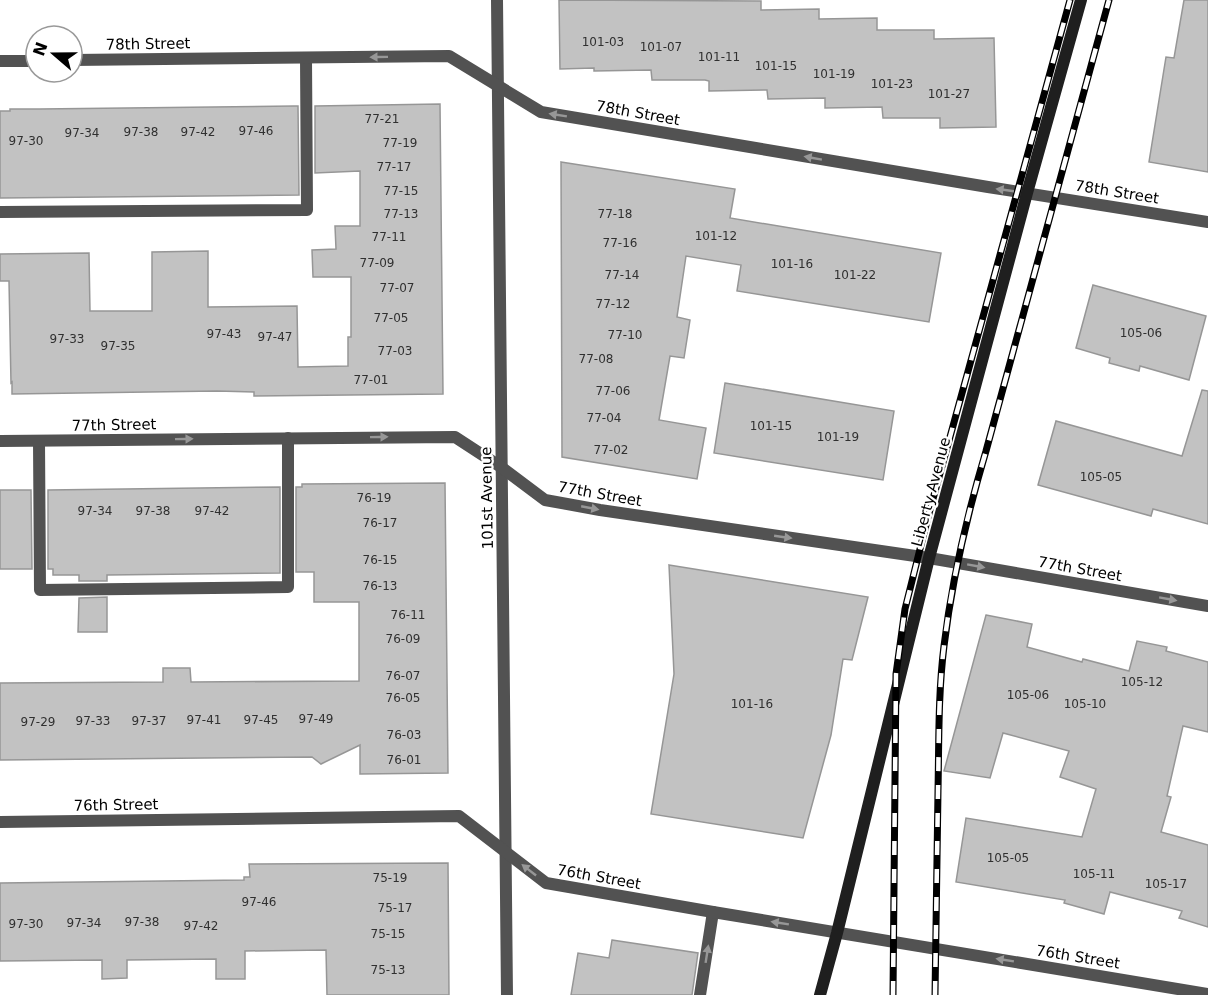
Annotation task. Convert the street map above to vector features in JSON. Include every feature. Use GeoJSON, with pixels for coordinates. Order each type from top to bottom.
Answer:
{"type":"FeatureCollection","features":[{"type":"Feature","properties":{"kind":"street","name":"101st Avenue"},"geometry":{"type":"LineString","coordinates":[[497,0],[507,995]]}},
{"type":"Feature","properties":{"kind":"street","name":"Liberty Avenue"},"geometry":{"type":"LineString","coordinates":[[820,995],[928,558],[1081,0]]}},
{"type":"Feature","properties":{"kind":"street","name":"78th Street"},"geometry":{"type":"LineString","coordinates":[[84,60],[449,56],[541,112],[1208,222]]}},
{"type":"Feature","properties":{"kind":"street"},"geometry":{"type":"LineString","coordinates":[[0,212],[307,210],[306,58]]}},
{"type":"Feature","properties":{"kind":"street"},"geometry":{"type":"LineString","coordinates":[[0,61],[24,61]]}},
{"type":"Feature","properties":{"kind":"street","name":"77th Street"},"geometry":{"type":"LineString","coordinates":[[0,441],[455,436],[545,500],[928,558],[1208,606]]}},
{"type":"Feature","properties":{"kind":"street"},"geometry":{"type":"LineString","coordinates":[[39,441],[40,590],[288,587],[288,438]]}},
{"type":"Feature","properties":{"kind":"street","name":"76th Street"},"geometry":{"type":"LineString","coordinates":[[0,822],[459,816],[546,883],[1208,994]]}},
{"type":"Feature","properties":{"kind":"street"},"geometry":{"type":"LineString","coordinates":[[700,995],[713,912]]}},
{"type":"Feature","properties":{"kind":"building"},"geometry":{"type":"Polygon","coordinates":[[[559,0],[761,1],[761,10],[819,9],[819,19],[877,18],[877,30],[934,30],[934,39],[994,38],[996,127],[940,128],[940,118],[883,118],[882,107],[825,108],[825,98],[768,99],[767,90],[709,91],[709,81],[652,80],[651,70],[560,69],[559,0]]]}},
{"type":"Feature","properties":{"kind":"building"},"geometry":{"type":"Polygon","coordinates":[[[1184,0],[1208,0],[1208,172],[1149,162],[1166,57],[1174,58],[1184,0]]]}},
{"type":"Feature","properties":{"kind":"building"},"geometry":{"type":"Polygon","coordinates":[[[440,104],[443,394],[254,396],[254,392],[217,391],[12,394],[9,281],[0,281],[0,254],[89,253],[90,311],[152,311],[152,252],[208,251],[208,307],[297,306],[298,367],[348,366],[348,337],[351,337],[351,277],[313,277],[312,250],[336,249],[335,226],[360,226],[360,171],[315,173],[315,106],[440,104]]]}},
{"type":"Feature","properties":{"kind":"building"},"geometry":{"type":"Polygon","coordinates":[[[298,106],[299,195],[0,198],[0,111],[10,111],[10,109],[298,106]]]}},
{"type":"Feature","properties":{"kind":"building"},"geometry":{"type":"Polygon","coordinates":[[[561,162],[735,189],[730,218],[941,253],[929,322],[737,291],[741,265],[686,256],[677,317],[690,320],[684,358],[670,356],[659,420],[706,428],[697,479],[562,457],[561,162]]]}},
{"type":"Feature","properties":{"kind":"building"},"geometry":{"type":"Polygon","coordinates":[[[1093,285],[1206,316],[1189,380],[1140,366],[1139,371],[1109,363],[1110,358],[1076,348],[1093,285]]]}},
{"type":"Feature","properties":{"kind":"building"},"geometry":{"type":"Polygon","coordinates":[[[725,383],[894,411],[883,480],[714,453],[725,383]]]}},
{"type":"Feature","properties":{"kind":"building"},"geometry":{"type":"Polygon","coordinates":[[[1202,390],[1208,391],[1208,524],[1153,509],[1151,516],[1038,485],[1056,421],[1182,456],[1202,390]]]}},
{"type":"Feature","properties":{"kind":"building"},"geometry":{"type":"Polygon","coordinates":[[[445,483],[448,773],[360,774],[360,745],[321,764],[312,757],[0,760],[0,683],[163,682],[163,668],[190,668],[191,682],[359,681],[359,602],[314,602],[314,572],[296,572],[296,487],[302,487],[302,484],[445,483]]]}},
{"type":"Feature","properties":{"kind":"building"},"geometry":{"type":"Polygon","coordinates":[[[280,487],[280,573],[107,575],[107,581],[79,581],[79,575],[53,575],[53,569],[48,569],[48,490],[280,487]]]}},
{"type":"Feature","properties":{"kind":"building"},"geometry":{"type":"Polygon","coordinates":[[[0,490],[31,490],[32,569],[0,569],[0,490]]]}},
{"type":"Feature","properties":{"kind":"building"},"geometry":{"type":"Polygon","coordinates":[[[669,565],[868,597],[852,660],[843,659],[831,735],[803,838],[651,814],[674,674],[669,565]]]}},
{"type":"Feature","properties":{"kind":"building"},"geometry":{"type":"Polygon","coordinates":[[[107,597],[107,632],[78,632],[79,598],[107,597]]]}},
{"type":"Feature","properties":{"kind":"building"},"geometry":{"type":"Polygon","coordinates":[[[986,615],[1032,624],[1027,647],[1082,662],[1083,659],[1129,671],[1137,641],[1167,647],[1166,651],[1208,662],[1208,732],[1183,726],[1167,796],[1171,797],[1161,832],[1208,845],[1208,927],[1179,918],[1182,911],[1110,892],[1104,914],[1064,903],[1065,900],[956,882],[966,818],[1082,837],[1096,789],[1060,777],[1069,751],[1003,733],[990,778],[944,771],[986,615]]]}},
{"type":"Feature","properties":{"kind":"building"},"geometry":{"type":"Polygon","coordinates":[[[448,863],[449,995],[327,995],[326,950],[245,951],[245,979],[216,979],[216,959],[127,960],[127,978],[102,979],[102,960],[0,961],[0,883],[244,880],[244,877],[250,877],[249,864],[448,863]]]}},
{"type":"Feature","properties":{"kind":"building"},"geometry":{"type":"Polygon","coordinates":[[[612,940],[698,953],[692,995],[571,995],[578,953],[609,958],[612,940]]]}},
{"type":"Feature","properties":{"kind":"railway"},"geometry":{"type":"LineString","coordinates":[[893,995],[896,674],[905,609],[928,517],[1070,0]]}},
{"type":"Feature","properties":{"kind":"railway"},"geometry":{"type":"LineString","coordinates":[[935,995],[940,700],[951,596],[973,499],[1109,0]]}}]}
